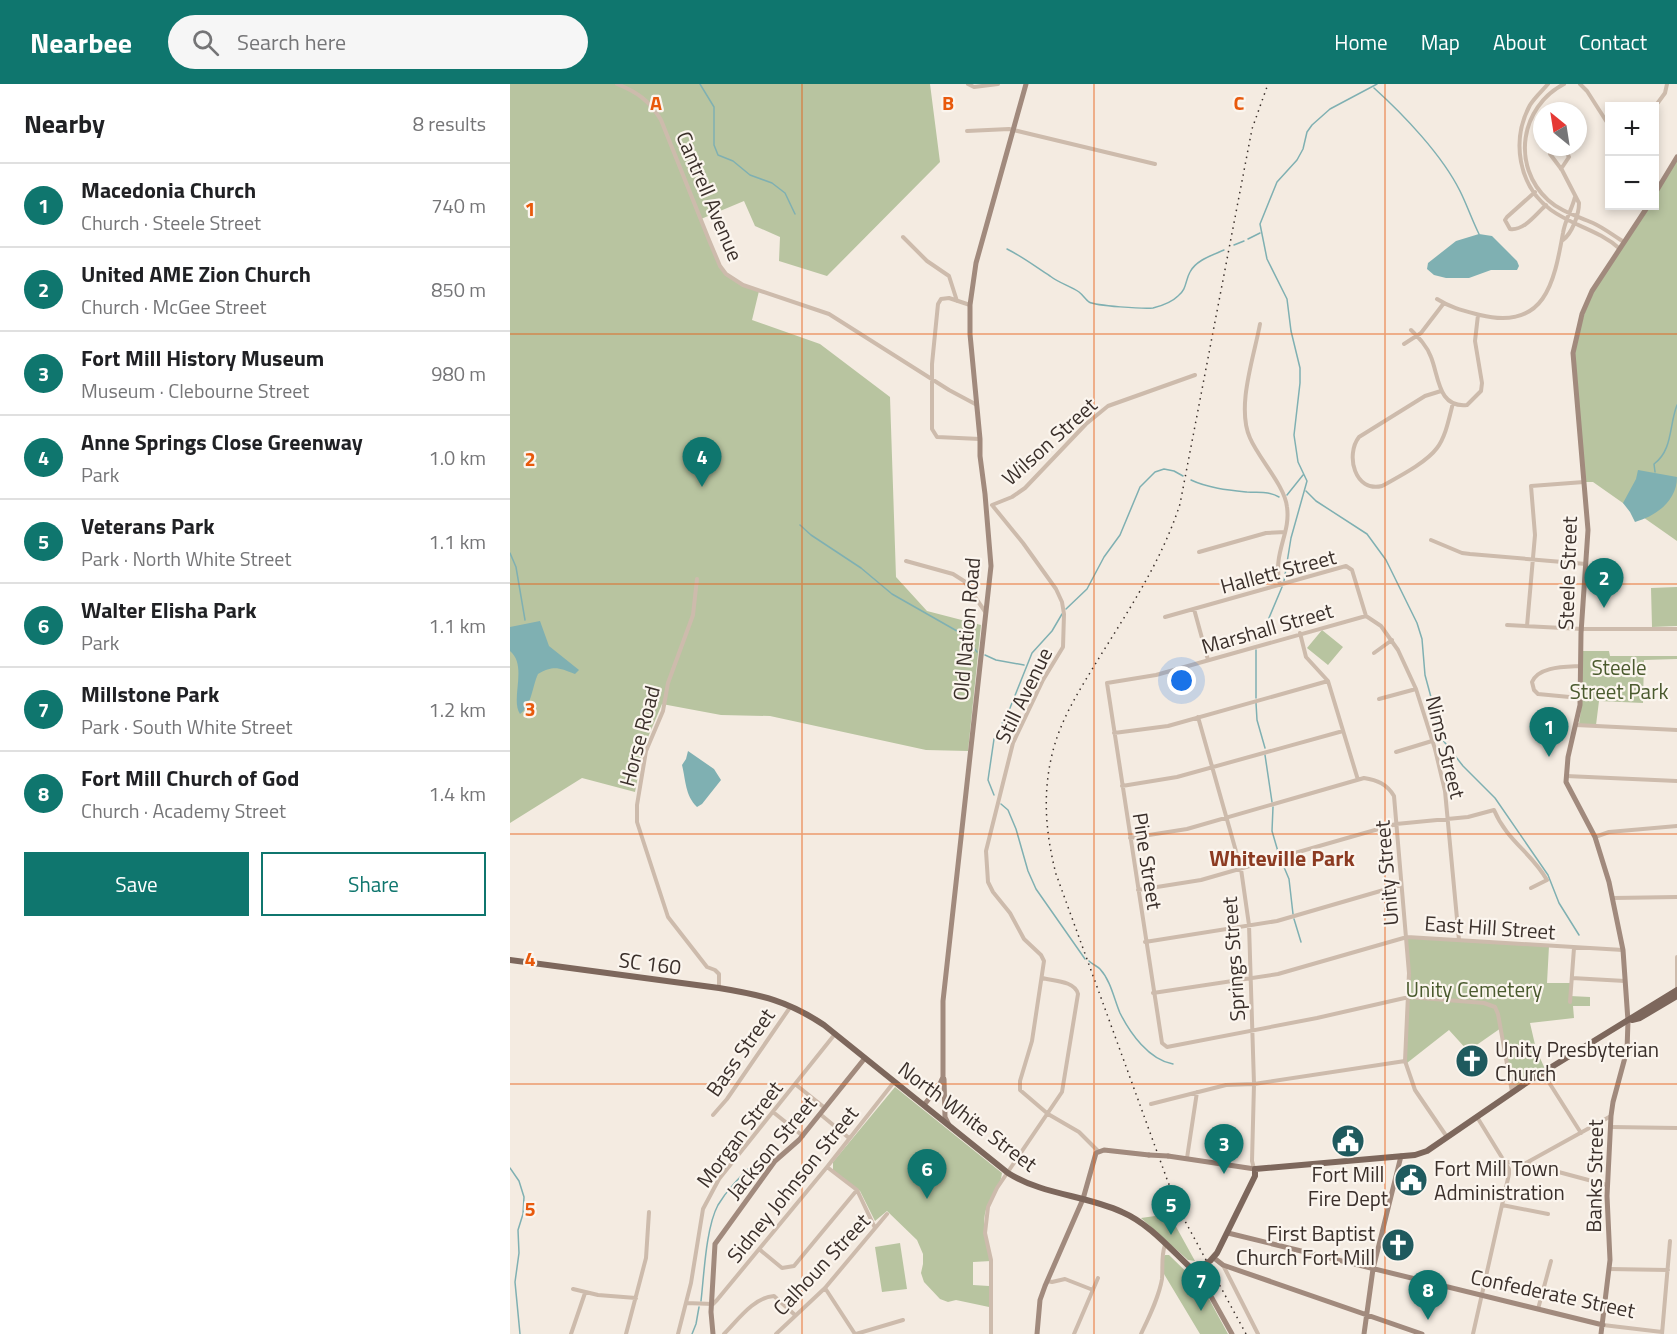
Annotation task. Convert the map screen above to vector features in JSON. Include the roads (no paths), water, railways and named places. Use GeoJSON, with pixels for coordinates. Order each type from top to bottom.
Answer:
{"type":"FeatureCollection","features":[{"type":"Feature","properties":{"kind":"main road","name":"SC 160"},"geometry":{"type":"LineString","coordinates":[[510,960],[719,988],[753,994],[788,1004]]}},
{"type":"Feature","properties":{"kind":"main road"},"geometry":{"type":"LineString","coordinates":[[1194,1271],[1214,1258],[1255,1176],[1255,1169],[1424,1153],[1542,1072],[1677,990]]}},
{"type":"Feature","properties":{"kind":"main road"},"geometry":{"type":"LineString","coordinates":[[1628,1021],[1640,1018],[1677,996]]}},
{"type":"Feature","properties":{"kind":"main road","name":"North White Street"},"geometry":{"type":"LineString","coordinates":[[788,1004],[835,1034],[1008,1173],[1032,1185],[1083,1199],[1132,1217],[1144,1225],[1194,1271]]}},
{"type":"Feature","properties":{"kind":"street","name":"Cantrell Avenue"},"geometry":{"type":"LineString","coordinates":[[617,84],[642,96],[651,104],[661,120],[715,254],[726,274],[743,285],[829,314],[970,403],[977,405]]}},
{"type":"Feature","properties":{"kind":"street"},"geometry":{"type":"LineString","coordinates":[[968,84],[974,87],[998,84]]}},
{"type":"Feature","properties":{"kind":"street","name":"Old Nation Road"},"geometry":{"type":"LineString","coordinates":[[949,1125],[945,1117],[943,1077],[943,1001],[991,566],[970,334],[970,305],[976,263],[1026,84]]}},
{"type":"Feature","properties":{"kind":"street"},"geometry":{"type":"LineString","coordinates":[[1548,84],[1530,106],[1522,125],[1521,167],[1536,191],[1567,220],[1594,231],[1620,249]]}},
{"type":"Feature","properties":{"kind":"street"},"geometry":{"type":"LineString","coordinates":[[1522,150],[1529,121],[1536,109],[1544,97],[1564,84]]}},
{"type":"Feature","properties":{"kind":"street"},"geometry":{"type":"LineString","coordinates":[[1580,84],[1605,119]]}},
{"type":"Feature","properties":{"kind":"street"},"geometry":{"type":"LineString","coordinates":[[1586,84],[1587,91]]}},
{"type":"Feature","properties":{"kind":"street"},"geometry":{"type":"LineString","coordinates":[[1658,102],[1665,93],[1667,84]]}},
{"type":"Feature","properties":{"kind":"street"},"geometry":{"type":"LineString","coordinates":[[967,131],[1003,129],[1155,164]]}},
{"type":"Feature","properties":{"kind":"street"},"geometry":{"type":"LineString","coordinates":[[1552,156],[1562,169],[1579,207],[1568,237],[1563,240]]}},
{"type":"Feature","properties":{"kind":"street"},"geometry":{"type":"LineString","coordinates":[[1562,169],[1568,156]]}},
{"type":"Feature","properties":{"kind":"street"},"geometry":{"type":"LineString","coordinates":[[1659,187],[1677,157]]}},
{"type":"Feature","properties":{"kind":"street"},"geometry":{"type":"LineString","coordinates":[[1536,191],[1507,217],[1505,220],[1510,229],[1515,230],[1522,227],[1547,203]]}},
{"type":"Feature","properties":{"kind":"street"},"geometry":{"type":"LineString","coordinates":[[1437,299],[1456,309],[1504,320],[1514,319],[1533,310],[1546,295],[1575,197]]}},
{"type":"Feature","properties":{"kind":"street"},"geometry":{"type":"LineString","coordinates":[[1547,203],[1595,224],[1624,242]]}},
{"type":"Feature","properties":{"kind":"street","name":"Steele Street"},"geometry":{"type":"LineString","coordinates":[[1628,1021],[1623,950],[1613,898],[1595,837],[1566,783],[1568,757],[1581,698],[1582,629],[1588,530],[1573,353],[1582,314],[1592,291],[1645,210]]}},
{"type":"Feature","properties":{"kind":"street"},"geometry":{"type":"LineString","coordinates":[[903,237],[927,261],[949,276],[957,302]]}},
{"type":"Feature","properties":{"kind":"street"},"geometry":{"type":"LineString","coordinates":[[970,305],[944,297],[939,303],[932,379],[932,429],[935,436],[980,440]]}},
{"type":"Feature","properties":{"kind":"street"},"geometry":{"type":"LineString","coordinates":[[1404,344],[1417,336],[1444,303]]}},
{"type":"Feature","properties":{"kind":"street"},"geometry":{"type":"LineString","coordinates":[[1411,330],[1431,355],[1441,391],[1453,403],[1467,405],[1481,391],[1482,383],[1475,340],[1478,315]]}},
{"type":"Feature","properties":{"kind":"street"},"geometry":{"type":"LineString","coordinates":[[1260,324],[1246,395],[1245,422],[1251,440],[1286,502],[1288,516],[1276,567],[1280,585]]}},
{"type":"Feature","properties":{"kind":"street","name":"Wilson Street"},"geometry":{"type":"LineString","coordinates":[[992,505],[1025,488],[1086,424],[1108,406],[1195,375]]}},
{"type":"Feature","properties":{"kind":"street"},"geometry":{"type":"LineString","coordinates":[[1441,391],[1425,396],[1359,437],[1351,457],[1364,483],[1376,488],[1382,486],[1431,454],[1443,436],[1453,403]]}},
{"type":"Feature","properties":{"kind":"street"},"geometry":{"type":"LineString","coordinates":[[1527,626],[1535,535],[1531,486],[1584,482]]}},
{"type":"Feature","properties":{"kind":"street"},"geometry":{"type":"LineString","coordinates":[[986,508],[992,505]]}},
{"type":"Feature","properties":{"kind":"street","name":"Still Avenue"},"geometry":{"type":"LineString","coordinates":[[992,505],[1056,589],[1065,614],[1063,647],[1043,680],[1013,742],[986,851],[988,882],[1010,913],[1024,939],[1042,958],[1044,964],[1042,978]]}},
{"type":"Feature","properties":{"kind":"street"},"geometry":{"type":"LineString","coordinates":[[1199,552],[1266,533],[1285,532]]}},
{"type":"Feature","properties":{"kind":"street"},"geometry":{"type":"LineString","coordinates":[[1431,540],[1462,553],[1586,564]]}},
{"type":"Feature","properties":{"kind":"street"},"geometry":{"type":"LineString","coordinates":[[906,561],[953,574],[964,581],[986,613]]}},
{"type":"Feature","properties":{"kind":"street","name":"Hallett Street"},"geometry":{"type":"LineString","coordinates":[[1165,617],[1348,567],[1352,570],[1366,616]]}},
{"type":"Feature","properties":{"kind":"street","name":"Horse Road"},"geometry":{"type":"LineString","coordinates":[[697,579],[693,615],[688,632],[668,683],[663,711],[646,751],[637,805],[637,822],[668,917],[707,967],[719,974],[719,988]]}},
{"type":"Feature","properties":{"kind":"street"},"geometry":{"type":"LineString","coordinates":[[1194,609],[1208,660]]}},
{"type":"Feature","properties":{"kind":"street","name":"Marshall Street"},"geometry":{"type":"LineString","coordinates":[[1107,683],[1156,675],[1366,616]]}},
{"type":"Feature","properties":{"kind":"street","name":"Nims Street"},"geometry":{"type":"LineString","coordinates":[[1366,616],[1382,626],[1392,640],[1416,689],[1432,741],[1445,791],[1459,940]]}},
{"type":"Feature","properties":{"kind":"street"},"geometry":{"type":"LineString","coordinates":[[1507,626],[1677,629]]}},
{"type":"Feature","properties":{"kind":"street"},"geometry":{"type":"LineString","coordinates":[[1130,838],[1187,829],[1358,780],[1328,681],[1306,657],[1300,633]]}},
{"type":"Feature","properties":{"kind":"street"},"geometry":{"type":"LineString","coordinates":[[1374,653],[1392,640]]}},
{"type":"Feature","properties":{"kind":"street"},"geometry":{"type":"LineString","coordinates":[[1581,666],[1544,671],[1537,674],[1532,681],[1534,690],[1538,694],[1581,698]]}},
{"type":"Feature","properties":{"kind":"street"},"geometry":{"type":"LineString","coordinates":[[1114,733],[1168,726],[1328,681]]}},
{"type":"Feature","properties":{"kind":"street","name":"Pine Street"},"geometry":{"type":"LineString","coordinates":[[1107,683],[1162,1043],[1167,1047],[1253,1031]]}},
{"type":"Feature","properties":{"kind":"street"},"geometry":{"type":"LineString","coordinates":[[1379,699],[1416,689]]}},
{"type":"Feature","properties":{"kind":"street","name":"Springs Street"},"geometry":{"type":"LineString","coordinates":[[1198,717],[1241,868],[1249,925],[1254,1084],[1252,1161],[1255,1169]]}},
{"type":"Feature","properties":{"kind":"street"},"geometry":{"type":"LineString","coordinates":[[1576,725],[1677,730]]}},
{"type":"Feature","properties":{"kind":"street"},"geometry":{"type":"LineString","coordinates":[[1122,786],[1178,777],[1342,731]]}},
{"type":"Feature","properties":{"kind":"street"},"geometry":{"type":"LineString","coordinates":[[1396,752],[1432,741]]}},
{"type":"Feature","properties":{"kind":"street"},"geometry":{"type":"LineString","coordinates":[[1566,776],[1677,781]]}},
{"type":"Feature","properties":{"kind":"street","name":"Unity Street"},"geometry":{"type":"LineString","coordinates":[[1358,780],[1375,780],[1390,790],[1394,796],[1407,938],[1406,1061],[1415,1090],[1447,1138]]}},
{"type":"Feature","properties":{"kind":"street"},"geometry":{"type":"LineString","coordinates":[[1137,890],[1201,880],[1396,824],[1468,817],[1494,810],[1501,826],[1541,869],[1547,879],[1531,888]]}},
{"type":"Feature","properties":{"kind":"street"},"geometry":{"type":"LineString","coordinates":[[1595,837],[1610,832],[1677,826]]}},
{"type":"Feature","properties":{"kind":"street"},"geometry":{"type":"LineString","coordinates":[[1145,942],[1277,921],[1401,885]]}},
{"type":"Feature","properties":{"kind":"street"},"geometry":{"type":"LineString","coordinates":[[1613,898],[1677,897]]}},
{"type":"Feature","properties":{"kind":"street","name":"East Hill Street"},"geometry":{"type":"LineString","coordinates":[[1153,993],[1278,974],[1407,938],[1623,950]]}},
{"type":"Feature","properties":{"kind":"street"},"geometry":{"type":"LineString","coordinates":[[1570,1002],[1574,948]]}},
{"type":"Feature","properties":{"kind":"street"},"geometry":{"type":"LineString","coordinates":[[1677,957],[1677,990]]}},
{"type":"Feature","properties":{"kind":"street"},"geometry":{"type":"LineString","coordinates":[[991,1334],[991,1267],[985,1220],[993,1194],[1048,1114],[1062,1092],[1078,993],[1076,987],[1072,985],[1042,978],[1032,1041],[1019,1086],[1023,1094],[1048,1114],[1079,1132],[1098,1151]]}},
{"type":"Feature","properties":{"kind":"street"},"geometry":{"type":"LineString","coordinates":[[1572,978],[1626,981]]}},
{"type":"Feature","properties":{"kind":"street"},"geometry":{"type":"LineString","coordinates":[[1253,1031],[1408,997],[1484,1003],[1495,1007],[1498,1014],[1514,1091]]}},
{"type":"Feature","properties":{"kind":"street","name":"Bass Street"},"geometry":{"type":"LineString","coordinates":[[713,1115],[727,1099],[788,1004]]}},
{"type":"Feature","properties":{"kind":"street","name":"Banks Street"},"geometry":{"type":"LineString","coordinates":[[1601,1334],[1609,1269],[1607,1185],[1611,1116],[1627,1050],[1628,1021]]}},
{"type":"Feature","properties":{"kind":"street","name":"Morgan Street"},"geometry":{"type":"LineString","coordinates":[[678,1334],[703,1209],[710,1194],[835,1034]]}},
{"type":"Feature","properties":{"kind":"street","name":"Jackson Street"},"geometry":{"type":"LineString","coordinates":[[713,1334],[715,1244],[775,1161],[803,1136],[865,1058]]}},
{"type":"Feature","properties":{"kind":"street"},"geometry":{"type":"LineString","coordinates":[[1151,1104],[1226,1085],[1254,1084],[1406,1061]]}},
{"type":"Feature","properties":{"kind":"street"},"geometry":{"type":"LineString","coordinates":[[1542,1072],[1581,1133]]}},
{"type":"Feature","properties":{"kind":"street"},"geometry":{"type":"LineString","coordinates":[[924,1105],[943,1077]]}},
{"type":"Feature","properties":{"kind":"street","name":"Sidney Johnson Street"},"geometry":{"type":"LineString","coordinates":[[712,1304],[827,1167],[894,1082]]}},
{"type":"Feature","properties":{"kind":"street"},"geometry":{"type":"LineString","coordinates":[[795,1084],[825,1108]]}},
{"type":"Feature","properties":{"kind":"street"},"geometry":{"type":"LineString","coordinates":[[1187,1158],[1197,1092]]}},
{"type":"Feature","properties":{"kind":"street"},"geometry":{"type":"LineString","coordinates":[[773,1112],[803,1136]]}},
{"type":"Feature","properties":{"kind":"street"},"geometry":{"type":"LineString","coordinates":[[820,1114],[849,1138]]}},
{"type":"Feature","properties":{"kind":"street"},"geometry":{"type":"LineString","coordinates":[[1525,1163],[1611,1116]]}},
{"type":"Feature","properties":{"kind":"street"},"geometry":{"type":"LineString","coordinates":[[1473,1334],[1509,1174],[1505,1161],[1477,1117]]}},
{"type":"Feature","properties":{"kind":"street"},"geometry":{"type":"LineString","coordinates":[[1611,1127],[1677,1128]]}},
{"type":"Feature","properties":{"kind":"street"},"geometry":{"type":"LineString","coordinates":[[1037,1334],[1040,1300],[1083,1199],[1098,1151],[1187,1158],[1255,1169]]}},
{"type":"Feature","properties":{"kind":"street"},"geometry":{"type":"LineString","coordinates":[[1364,1334],[1373,1269],[1401,1156]]}},
{"type":"Feature","properties":{"kind":"street"},"geometry":{"type":"LineString","coordinates":[[1505,1161],[1525,1163],[1607,1185]]}},
{"type":"Feature","properties":{"kind":"street"},"geometry":{"type":"LineString","coordinates":[[827,1167],[857,1190],[875,1228]]}},
{"type":"Feature","properties":{"kind":"street"},"geometry":{"type":"LineString","coordinates":[[759,1249],[782,1268],[794,1266],[857,1190]]}},
{"type":"Feature","properties":{"kind":"street"},"geometry":{"type":"LineString","coordinates":[[1502,1205],[1548,1214]]}},
{"type":"Feature","properties":{"kind":"street"},"geometry":{"type":"LineString","coordinates":[[626,1334],[646,1258],[649,1212]]}},
{"type":"Feature","properties":{"kind":"street","name":"Calhoun Street"},"geometry":{"type":"LineString","coordinates":[[776,1334],[825,1288],[887,1214]]}},
{"type":"Feature","properties":{"kind":"street","name":"Confederate Street"},"geometry":{"type":"LineString","coordinates":[[1228,1233],[1603,1325],[1662,1333]]}},
{"type":"Feature","properties":{"kind":"street"},"geometry":{"type":"LineString","coordinates":[[1662,1333],[1670,1241]]}},
{"type":"Feature","properties":{"kind":"street"},"geometry":{"type":"LineString","coordinates":[[1141,1334],[1162,1280],[1162,1254],[1165,1245]]}},
{"type":"Feature","properties":{"kind":"street"},"geometry":{"type":"LineString","coordinates":[[1214,1258],[1223,1265],[1422,1334]]}},
{"type":"Feature","properties":{"kind":"street"},"geometry":{"type":"LineString","coordinates":[[1538,1309],[1551,1262]]}},
{"type":"Feature","properties":{"kind":"street"},"geometry":{"type":"LineString","coordinates":[[1223,1265],[1258,1334]]}},
{"type":"Feature","properties":{"kind":"street"},"geometry":{"type":"LineString","coordinates":[[1609,1269],[1668,1270]]}},
{"type":"Feature","properties":{"kind":"street"},"geometry":{"type":"LineString","coordinates":[[1194,1271],[1232,1334]]}},
{"type":"Feature","properties":{"kind":"street"},"geometry":{"type":"LineString","coordinates":[[1074,1334],[1098,1278]]}},
{"type":"Feature","properties":{"kind":"street"},"geometry":{"type":"LineString","coordinates":[[1047,1281],[1065,1279],[1093,1290]]}},
{"type":"Feature","properties":{"kind":"street"},"geometry":{"type":"LineString","coordinates":[[825,1288],[856,1334],[903,1320]]}},
{"type":"Feature","properties":{"kind":"street"},"geometry":{"type":"LineString","coordinates":[[573,1289],[585,1293],[636,1298]]}},
{"type":"Feature","properties":{"kind":"street"},"geometry":{"type":"LineString","coordinates":[[571,1334],[585,1293]]}},
{"type":"Feature","properties":{"kind":"street"},"geometry":{"type":"LineString","coordinates":[[724,1334],[766,1296],[774,1296],[795,1315]]}},
{"type":"Feature","properties":{"kind":"street"},"geometry":{"type":"LineString","coordinates":[[686,1303],[712,1304]]}},
{"type":"Feature","properties":{"kind":"water"},"geometry":{"type":"Polygon","coordinates":[[[1479,234],[1492,236],[1517,261],[1519,266],[1517,270],[1491,270],[1469,278],[1446,278],[1434,275],[1427,269],[1428,263],[1456,241],[1479,234]]]}},
{"type":"Feature","properties":{"kind":"water"},"geometry":{"type":"Polygon","coordinates":[[[1638,470],[1677,477],[1673,493],[1664,506],[1650,516],[1635,522],[1623,503],[1636,479],[1638,470]]]}},
{"type":"Feature","properties":{"kind":"water"},"geometry":{"type":"Polygon","coordinates":[[[540,621],[549,646],[579,670],[575,674],[553,668],[538,674],[529,701],[520,714],[517,708],[518,665],[510,651],[510,627],[540,621]]]}},
{"type":"Feature","properties":{"kind":"water"},"geometry":{"type":"Polygon","coordinates":[[[688,751],[714,769],[721,780],[697,807],[688,793],[682,765],[688,751]]]}},
{"type":"Feature","properties":{"kind":"waterway"},"geometry":{"type":"LineString","coordinates":[[700,84],[714,107],[714,145],[718,155],[733,161],[750,175],[772,183],[785,193],[795,214]]}},
{"type":"Feature","properties":{"kind":"waterway"},"geometry":{"type":"LineString","coordinates":[[1284,581],[1291,538],[1307,481],[1298,462],[1294,435],[1300,368],[1291,331],[1287,299],[1267,259],[1260,224],[1277,182],[1297,160],[1303,149],[1307,132],[1312,125],[1330,109],[1377,84]]}},
{"type":"Feature","properties":{"kind":"waterway"},"geometry":{"type":"LineString","coordinates":[[1374,88],[1398,110],[1433,150],[1460,191],[1479,234]]}},
{"type":"Feature","properties":{"kind":"waterway"},"geometry":{"type":"LineString","coordinates":[[1248,239],[1260,233]]}},
{"type":"Feature","properties":{"kind":"waterway"},"geometry":{"type":"LineString","coordinates":[[1234,245],[1244,241]]}},
{"type":"Feature","properties":{"kind":"waterway"},"geometry":{"type":"LineString","coordinates":[[1007,249],[1057,281],[1079,292],[1089,302],[1110,306],[1148,308],[1163,305],[1176,298],[1183,291],[1190,272],[1196,264],[1224,250]]}},
{"type":"Feature","properties":{"kind":"waterway"},"geometry":{"type":"LineString","coordinates":[[1655,472],[1654,464],[1668,444],[1677,405]]}},
{"type":"Feature","properties":{"kind":"waterway"},"geometry":{"type":"LineString","coordinates":[[1066,609],[1087,589],[1104,557],[1120,535],[1140,487],[1155,472],[1164,469],[1183,476]]}},
{"type":"Feature","properties":{"kind":"waterway"},"geometry":{"type":"LineString","coordinates":[[1287,495],[1303,475]]}},
{"type":"Feature","properties":{"kind":"waterway"},"geometry":{"type":"LineString","coordinates":[[1191,480],[1218,488],[1267,493],[1279,497]]}},
{"type":"Feature","properties":{"kind":"waterway"},"geometry":{"type":"LineString","coordinates":[[1306,491],[1316,501],[1367,534],[1386,560],[1417,623],[1422,639],[1425,675],[1438,732],[1463,766],[1495,798],[1548,875],[1559,903],[1579,935]]}},
{"type":"Feature","properties":{"kind":"waterway"},"geometry":{"type":"LineString","coordinates":[[800,525],[811,535],[861,568],[892,594],[964,635],[977,652]]}},
{"type":"Feature","properties":{"kind":"waterway"},"geometry":{"type":"LineString","coordinates":[[510,553],[516,567],[525,620]]}},
{"type":"Feature","properties":{"kind":"waterway"},"geometry":{"type":"LineString","coordinates":[[1256,641],[1266,625],[1282,587]]}},
{"type":"Feature","properties":{"kind":"waterway"},"geometry":{"type":"LineString","coordinates":[[994,795],[988,780],[994,739],[1010,708],[1032,653],[1052,631],[1062,614]]}},
{"type":"Feature","properties":{"kind":"waterway"},"geometry":{"type":"LineString","coordinates":[[1256,650],[1256,698]]}},
{"type":"Feature","properties":{"kind":"waterway"},"geometry":{"type":"LineString","coordinates":[[985,655],[996,660],[1024,665]]}},
{"type":"Feature","properties":{"kind":"waterway"},"geometry":{"type":"LineString","coordinates":[[1256,703],[1257,720],[1265,748]]}},
{"type":"Feature","properties":{"kind":"waterway"},"geometry":{"type":"LineString","coordinates":[[1265,755],[1272,802]]}},
{"type":"Feature","properties":{"kind":"waterway"},"geometry":{"type":"LineString","coordinates":[[1001,804],[1008,810],[1016,829],[1028,871],[1036,889],[1085,959]]}},
{"type":"Feature","properties":{"kind":"waterway"},"geometry":{"type":"LineString","coordinates":[[1273,807],[1272,831],[1279,855]]}},
{"type":"Feature","properties":{"kind":"waterway"},"geometry":{"type":"LineString","coordinates":[[1281,860],[1289,879],[1293,914]]}},
{"type":"Feature","properties":{"kind":"waterway"},"geometry":{"type":"LineString","coordinates":[[1294,919],[1301,942]]}},
{"type":"Feature","properties":{"kind":"waterway"},"geometry":{"type":"LineString","coordinates":[[1089,961],[1100,969],[1107,979],[1120,1013],[1135,1037],[1156,1057],[1173,1064]]}},
{"type":"Feature","properties":{"kind":"waterway"},"geometry":{"type":"LineString","coordinates":[[701,1301],[706,1252],[714,1214],[725,1194],[751,1166]]}},
{"type":"Feature","properties":{"kind":"waterway"},"geometry":{"type":"LineString","coordinates":[[510,1168],[519,1181],[524,1197],[523,1214],[518,1230],[519,1253],[515,1282],[520,1334]]}},
{"type":"Feature","properties":{"kind":"waterway"},"geometry":{"type":"LineString","coordinates":[[692,1334],[699,1307]]}},
{"type":"Feature","properties":{"kind":"railway"},"geometry":{"type":"LineString","coordinates":[[1246,1334],[1185,1221],[1168,1182],[1056,874],[1049,842],[1046,795],[1050,763],[1062,724],[1155,564],[1180,504],[1252,129],[1268,84]]}},
{"type":"Feature","properties":{"kind":"place","name":"Anne Springs Close Greenway"},"geometry":{"type":"Point","coordinates":[702,487]}},
{"type":"Feature","properties":{"kind":"place","name":"United AME Zion Church"},"geometry":{"type":"Point","coordinates":[1604,608]}},
{"type":"Feature","properties":{"kind":"place","name":"Macedonia Church"},"geometry":{"type":"Point","coordinates":[1549,757]}},
{"type":"Feature","properties":{"kind":"place","name":"Unity Presbyterian Church"},"geometry":{"type":"Point","coordinates":[1472,1061]}},
{"type":"Feature","properties":{"kind":"place","name":"Fort Mill Fire Dept"},"geometry":{"type":"Point","coordinates":[1348,1141]}},
{"type":"Feature","properties":{"kind":"place","name":"Fort Mill History Museum"},"geometry":{"type":"Point","coordinates":[1224,1174]}},
{"type":"Feature","properties":{"kind":"place","name":"Fort Mill Town Administration"},"geometry":{"type":"Point","coordinates":[1411,1180]}},
{"type":"Feature","properties":{"kind":"place","name":"Walter Elisha Park"},"geometry":{"type":"Point","coordinates":[927,1199]}},
{"type":"Feature","properties":{"kind":"place","name":"Veterans Park"},"geometry":{"type":"Point","coordinates":[1171,1235]}},
{"type":"Feature","properties":{"kind":"place","name":"First Baptist Church Fort Mill"},"geometry":{"type":"Point","coordinates":[1398,1245]}},
{"type":"Feature","properties":{"kind":"place","name":"Millstone Park"},"geometry":{"type":"Point","coordinates":[1201,1311]}},
{"type":"Feature","properties":{"kind":"place","name":"Fort Mill Church of God"},"geometry":{"type":"Point","coordinates":[1428,1320]}},
{"type":"Feature","properties":{"kind":"district","name":"Whiteville Park"},"geometry":{"type":"Point","coordinates":[1282,858]}},
{"type":"Feature","properties":{"kind":"park label","name":"Steele Street Park"},"geometry":{"type":"Point","coordinates":[1619,679]}},
{"type":"Feature","properties":{"kind":"park label","name":"Unity Cemetery"},"geometry":{"type":"Point","coordinates":[1474,989]}}]}
